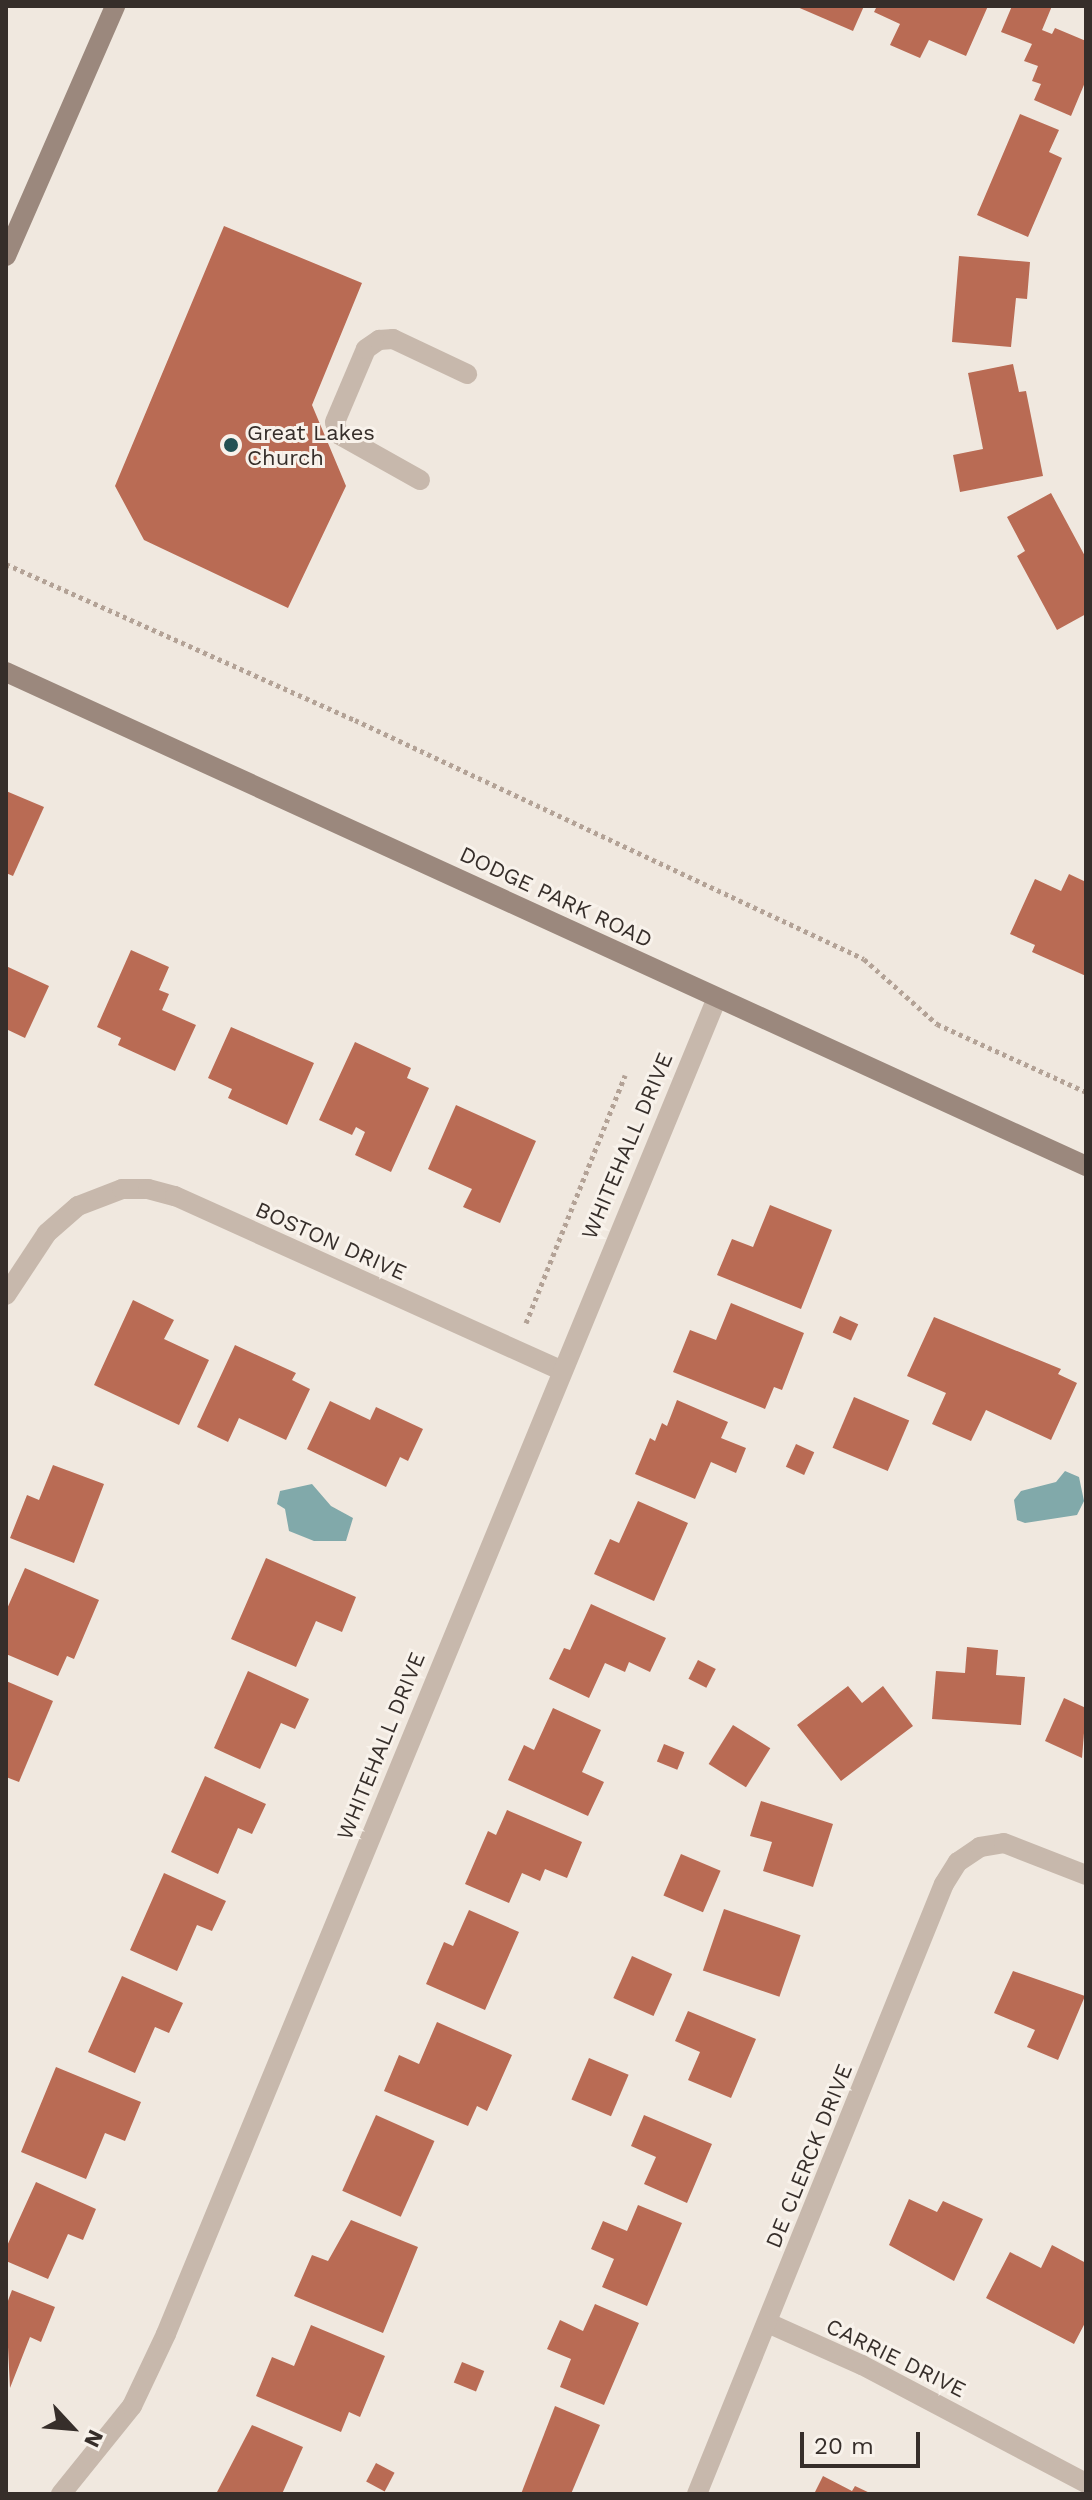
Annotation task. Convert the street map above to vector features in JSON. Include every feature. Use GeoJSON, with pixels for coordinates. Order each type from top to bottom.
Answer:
{"type":"FeatureCollection","features":[{"type":"Feature","properties":{"kind":"street"},"geometry":{"type":"LineString","coordinates":[[6,256],[115,6]]}},
{"type":"Feature","properties":{"kind":"street"},"geometry":{"type":"LineString","coordinates":[[420,480],[338,434],[335,422],[366,349],[379,340],[393,339],[467,374]]}},
{"type":"Feature","properties":{"kind":"street","name":"DODGE PARK ROAD"},"geometry":{"type":"LineString","coordinates":[[6,672],[1086,1166]]}},
{"type":"Feature","properties":{"kind":"street","name":"WHITEHALL DRIVE"},"geometry":{"type":"LineString","coordinates":[[61,2494],[132,2406],[166,2334],[560,1370],[717,998]]}},
{"type":"Feature","properties":{"kind":"street","name":"BOSTON DRIVE"},"geometry":{"type":"LineString","coordinates":[[6,1295],[47,1233],[78,1206],[122,1189],[175,1196],[560,1370]]}},
{"type":"Feature","properties":{"kind":"street","name":"DE CLERCK DRIVE"},"geometry":{"type":"LineString","coordinates":[[697,2494],[944,1884],[958,1862],[980,1847],[1004,1843],[1026,1848],[1086,1875]]}},
{"type":"Feature","properties":{"kind":"street","name":"CARRIE DRIVE"},"geometry":{"type":"LineString","coordinates":[[768,2323],[862,2365],[1086,2483]]}},
{"type":"Feature","properties":{"kind":"path"},"geometry":{"type":"LineString","coordinates":[[7,566],[355,720],[864,959],[937,1024],[1086,1092]]}},
{"type":"Feature","properties":{"kind":"path"},"geometry":{"type":"LineString","coordinates":[[525,1323],[625,1075]]}},
{"type":"Feature","properties":{"kind":"water"},"geometry":{"type":"Polygon","coordinates":[[[1065,1471],[1079,1477],[1084,1501],[1077,1515],[1025,1523],[1017,1520],[1014,1500],[1021,1491],[1056,1482],[1065,1471]]]}},
{"type":"Feature","properties":{"kind":"water"},"geometry":{"type":"Polygon","coordinates":[[[312,1484],[331,1506],[353,1518],[346,1541],[314,1541],[289,1531],[285,1509],[277,1504],[280,1491],[312,1484]]]}},
{"type":"Feature","properties":{"kind":"building"},"geometry":{"type":"Polygon","coordinates":[[[795,6],[864,6],[853,31],[795,6]]]}},
{"type":"Feature","properties":{"kind":"building"},"geometry":{"type":"Polygon","coordinates":[[[877,6],[988,6],[966,56],[929,40],[920,58],[890,45],[900,24],[874,12],[877,6]]]}},
{"type":"Feature","properties":{"kind":"building"},"geometry":{"type":"Polygon","coordinates":[[[1012,6],[1052,6],[1042,30],[1052,34],[1055,28],[1086,41],[1086,80],[1071,116],[1034,100],[1041,84],[1032,81],[1038,66],[1024,61],[1032,44],[1001,32],[1012,6]]]}},
{"type":"Feature","properties":{"kind":"building"},"geometry":{"type":"Polygon","coordinates":[[[1020,114],[1059,130],[1049,152],[1062,158],[1028,237],[977,215],[1020,114]]]}},
{"type":"Feature","properties":{"kind":"building","name":"Great Lakes Church"},"geometry":{"type":"Polygon","coordinates":[[[224,226],[362,283],[312,405],[346,486],[288,608],[144,540],[115,486],[224,226]]]}},
{"type":"Feature","properties":{"kind":"building"},"geometry":{"type":"Polygon","coordinates":[[[959,256],[1030,262],[1027,299],[1016,298],[1011,347],[952,342],[959,256]]]}},
{"type":"Feature","properties":{"kind":"building"},"geometry":{"type":"Polygon","coordinates":[[[1013,364],[1019,392],[1026,391],[1043,476],[960,492],[953,455],[983,449],[968,373],[1013,364]]]}},
{"type":"Feature","properties":{"kind":"building"},"geometry":{"type":"Polygon","coordinates":[[[1051,493],[1086,558],[1086,614],[1057,630],[1017,556],[1025,551],[1007,517],[1051,493]]]}},
{"type":"Feature","properties":{"kind":"building"},"geometry":{"type":"Polygon","coordinates":[[[6,791],[44,807],[13,876],[6,873],[6,791]]]}},
{"type":"Feature","properties":{"kind":"building"},"geometry":{"type":"Polygon","coordinates":[[[1069,874],[1086,882],[1086,976],[1032,952],[1035,945],[1010,934],[1035,879],[1061,891],[1069,874]]]}},
{"type":"Feature","properties":{"kind":"building"},"geometry":{"type":"Polygon","coordinates":[[[131,950],[169,967],[159,990],[169,994],[162,1010],[196,1025],[175,1071],[118,1045],[121,1038],[97,1027],[131,950]]]}},
{"type":"Feature","properties":{"kind":"building"},"geometry":{"type":"Polygon","coordinates":[[[6,966],[49,986],[25,1038],[6,1029],[6,966]]]}},
{"type":"Feature","properties":{"kind":"building"},"geometry":{"type":"Polygon","coordinates":[[[231,1027],[314,1063],[287,1125],[228,1098],[232,1089],[208,1078],[231,1027]]]}},
{"type":"Feature","properties":{"kind":"building"},"geometry":{"type":"Polygon","coordinates":[[[355,1042],[411,1068],[407,1078],[429,1088],[391,1172],[355,1155],[365,1132],[356,1127],[352,1135],[319,1120],[355,1042]]]}},
{"type":"Feature","properties":{"kind":"building"},"geometry":{"type":"Polygon","coordinates":[[[456,1105],[536,1141],[500,1223],[463,1207],[472,1189],[428,1169],[456,1105]]]}},
{"type":"Feature","properties":{"kind":"building"},"geometry":{"type":"Polygon","coordinates":[[[770,1205],[832,1230],[801,1309],[717,1275],[732,1239],[753,1247],[770,1205]]]}},
{"type":"Feature","properties":{"kind":"building"},"geometry":{"type":"Polygon","coordinates":[[[133,1300],[174,1320],[164,1339],[209,1360],[179,1425],[94,1385],[133,1300]]]}},
{"type":"Feature","properties":{"kind":"building"},"geometry":{"type":"Polygon","coordinates":[[[731,1303],[804,1333],[782,1390],[774,1387],[765,1409],[673,1372],[690,1330],[716,1340],[731,1303]]]}},
{"type":"Feature","properties":{"kind":"building"},"geometry":{"type":"Polygon","coordinates":[[[840,1316],[858,1324],[851,1341],[833,1332],[840,1316]]]}},
{"type":"Feature","properties":{"kind":"building"},"geometry":{"type":"Polygon","coordinates":[[[934,1317],[1061,1369],[1058,1374],[1077,1383],[1051,1440],[986,1410],[971,1441],[932,1424],[946,1393],[907,1376],[934,1317]]]}},
{"type":"Feature","properties":{"kind":"building"},"geometry":{"type":"Polygon","coordinates":[[[235,1345],[296,1373],[292,1380],[310,1389],[286,1440],[239,1418],[228,1442],[197,1427],[235,1345]]]}},
{"type":"Feature","properties":{"kind":"building"},"geometry":{"type":"Polygon","coordinates":[[[854,1397],[909,1420],[888,1471],[833,1448],[854,1397]]]}},
{"type":"Feature","properties":{"kind":"building"},"geometry":{"type":"Polygon","coordinates":[[[677,1400],[728,1422],[721,1438],[746,1448],[736,1473],[711,1462],[695,1499],[635,1474],[650,1438],[655,1441],[662,1423],[667,1426],[677,1400]]]}},
{"type":"Feature","properties":{"kind":"building"},"geometry":{"type":"Polygon","coordinates":[[[330,1401],[370,1420],[376,1407],[423,1429],[408,1461],[400,1457],[386,1487],[307,1449],[330,1401]]]}},
{"type":"Feature","properties":{"kind":"building"},"geometry":{"type":"Polygon","coordinates":[[[796,1444],[814,1452],[804,1475],[786,1467],[796,1444]]]}},
{"type":"Feature","properties":{"kind":"building"},"geometry":{"type":"Polygon","coordinates":[[[53,1465],[104,1484],[74,1563],[10,1538],[27,1495],[39,1500],[53,1465]]]}},
{"type":"Feature","properties":{"kind":"building"},"geometry":{"type":"Polygon","coordinates":[[[638,1501],[688,1523],[654,1601],[594,1574],[610,1539],[619,1543],[638,1501]]]}},
{"type":"Feature","properties":{"kind":"building"},"geometry":{"type":"Polygon","coordinates":[[[266,1558],[356,1597],[342,1632],[316,1621],[296,1667],[231,1639],[266,1558]]]}},
{"type":"Feature","properties":{"kind":"building"},"geometry":{"type":"Polygon","coordinates":[[[25,1568],[99,1600],[74,1659],[67,1656],[58,1676],[6,1654],[6,1611],[25,1568]]]}},
{"type":"Feature","properties":{"kind":"building"},"geometry":{"type":"Polygon","coordinates":[[[591,1604],[666,1638],[650,1672],[629,1662],[625,1672],[605,1663],[589,1698],[549,1679],[564,1648],[570,1650],[591,1604]]]}},
{"type":"Feature","properties":{"kind":"building"},"geometry":{"type":"Polygon","coordinates":[[[967,1647],[998,1650],[996,1675],[1025,1677],[1021,1725],[932,1719],[936,1671],[965,1673],[967,1647]]]}},
{"type":"Feature","properties":{"kind":"building"},"geometry":{"type":"Polygon","coordinates":[[[698,1660],[716,1669],[706,1688],[688,1679],[698,1660]]]}},
{"type":"Feature","properties":{"kind":"building"},"geometry":{"type":"Polygon","coordinates":[[[248,1671],[309,1699],[295,1729],[281,1723],[260,1769],[214,1748],[248,1671]]]}},
{"type":"Feature","properties":{"kind":"building"},"geometry":{"type":"Polygon","coordinates":[[[6,1681],[53,1701],[19,1782],[6,1777],[6,1681]]]}},
{"type":"Feature","properties":{"kind":"building"},"geometry":{"type":"Polygon","coordinates":[[[848,1686],[862,1703],[883,1686],[913,1726],[841,1781],[797,1725],[848,1686]]]}},
{"type":"Feature","properties":{"kind":"building"},"geometry":{"type":"Polygon","coordinates":[[[1064,1698],[1086,1708],[1082,1758],[1045,1741],[1064,1698]]]}},
{"type":"Feature","properties":{"kind":"building"},"geometry":{"type":"Polygon","coordinates":[[[553,1708],[601,1730],[582,1772],[604,1782],[588,1816],[508,1780],[524,1745],[534,1750],[553,1708]]]}},
{"type":"Feature","properties":{"kind":"building"},"geometry":{"type":"Polygon","coordinates":[[[733,1725],[770,1748],[746,1787],[709,1764],[733,1725]]]}},
{"type":"Feature","properties":{"kind":"building"},"geometry":{"type":"Polygon","coordinates":[[[664,1744],[684,1752],[677,1770],[657,1762],[664,1744]]]}},
{"type":"Feature","properties":{"kind":"building"},"geometry":{"type":"Polygon","coordinates":[[[205,1776],[266,1804],[252,1834],[238,1828],[218,1874],[171,1852],[205,1776]]]}},
{"type":"Feature","properties":{"kind":"building"},"geometry":{"type":"Polygon","coordinates":[[[761,1801],[833,1824],[813,1887],[763,1871],[772,1842],[750,1836],[761,1801]]]}},
{"type":"Feature","properties":{"kind":"building"},"geometry":{"type":"Polygon","coordinates":[[[507,1810],[582,1842],[567,1878],[545,1869],[540,1881],[522,1873],[509,1903],[465,1884],[488,1831],[496,1835],[507,1810]]]}},
{"type":"Feature","properties":{"kind":"building"},"geometry":{"type":"Polygon","coordinates":[[[681,1854],[721,1871],[703,1912],[663,1895],[681,1854]]]}},
{"type":"Feature","properties":{"kind":"building"},"geometry":{"type":"Polygon","coordinates":[[[164,1873],[226,1901],[212,1931],[197,1925],[177,1971],[130,1950],[164,1873]]]}},
{"type":"Feature","properties":{"kind":"building"},"geometry":{"type":"Polygon","coordinates":[[[724,1909],[801,1935],[779,1997],[703,1970],[724,1909]]]}},
{"type":"Feature","properties":{"kind":"building"},"geometry":{"type":"Polygon","coordinates":[[[469,1910],[519,1932],[485,2010],[426,1984],[444,1942],[453,1946],[469,1910]]]}},
{"type":"Feature","properties":{"kind":"building"},"geometry":{"type":"Polygon","coordinates":[[[632,1956],[672,1974],[653,2016],[613,1998],[632,1956]]]}},
{"type":"Feature","properties":{"kind":"building"},"geometry":{"type":"Polygon","coordinates":[[[1013,1971],[1085,1996],[1058,2060],[1027,2047],[1035,2030],[994,2013],[1013,1971]]]}},
{"type":"Feature","properties":{"kind":"building"},"geometry":{"type":"Polygon","coordinates":[[[122,1976],[183,2003],[169,2033],[155,2027],[135,2073],[88,2052],[122,1976]]]}},
{"type":"Feature","properties":{"kind":"building"},"geometry":{"type":"Polygon","coordinates":[[[688,2011],[756,2039],[731,2098],[688,2080],[700,2052],[675,2041],[688,2011]]]}},
{"type":"Feature","properties":{"kind":"building"},"geometry":{"type":"Polygon","coordinates":[[[437,2022],[512,2055],[487,2111],[477,2106],[468,2126],[384,2091],[399,2055],[419,2064],[437,2022]]]}},
{"type":"Feature","properties":{"kind":"building"},"geometry":{"type":"Polygon","coordinates":[[[589,2058],[629,2075],[611,2116],[571,2099],[589,2058]]]}},
{"type":"Feature","properties":{"kind":"building"},"geometry":{"type":"Polygon","coordinates":[[[56,2067],[141,2102],[125,2141],[105,2133],[86,2179],[21,2152],[56,2067]]]}},
{"type":"Feature","properties":{"kind":"building"},"geometry":{"type":"Polygon","coordinates":[[[376,2115],[434,2141],[401,2217],[342,2191],[376,2115]]]}},
{"type":"Feature","properties":{"kind":"building"},"geometry":{"type":"Polygon","coordinates":[[[644,2115],[712,2144],[687,2203],[644,2184],[656,2157],[631,2146],[644,2115]]]}},
{"type":"Feature","properties":{"kind":"building"},"geometry":{"type":"Polygon","coordinates":[[[36,2182],[96,2209],[83,2240],[68,2234],[48,2279],[6,2261],[6,2248],[36,2182]]]}},
{"type":"Feature","properties":{"kind":"building"},"geometry":{"type":"Polygon","coordinates":[[[909,2199],[937,2212],[943,2201],[983,2219],[954,2281],[889,2245],[909,2199]]]}},
{"type":"Feature","properties":{"kind":"building"},"geometry":{"type":"Polygon","coordinates":[[[638,2205],[682,2223],[647,2306],[602,2287],[614,2259],[591,2249],[603,2221],[627,2231],[638,2205]]]}},
{"type":"Feature","properties":{"kind":"building"},"geometry":{"type":"Polygon","coordinates":[[[351,2220],[418,2247],[383,2333],[294,2296],[312,2255],[328,2261],[351,2220]]]}},
{"type":"Feature","properties":{"kind":"building"},"geometry":{"type":"Polygon","coordinates":[[[1052,2245],[1086,2263],[1086,2321],[1074,2344],[986,2298],[1010,2252],[1041,2268],[1052,2245]]]}},
{"type":"Feature","properties":{"kind":"building"},"geometry":{"type":"Polygon","coordinates":[[[12,2290],[55,2307],[41,2342],[30,2337],[10,2388],[6,2306],[12,2290]]]}},
{"type":"Feature","properties":{"kind":"building"},"geometry":{"type":"Polygon","coordinates":[[[595,2304],[639,2323],[604,2405],[560,2387],[571,2359],[547,2349],[560,2320],[583,2331],[595,2304]]]}},
{"type":"Feature","properties":{"kind":"building"},"geometry":{"type":"Polygon","coordinates":[[[311,2325],[385,2356],[360,2417],[349,2412],[341,2432],[256,2396],[272,2357],[294,2366],[311,2325]]]}},
{"type":"Feature","properties":{"kind":"building"},"geometry":{"type":"Polygon","coordinates":[[[462,2362],[484,2371],[476,2391],[454,2382],[462,2362]]]}},
{"type":"Feature","properties":{"kind":"building"},"geometry":{"type":"Polygon","coordinates":[[[555,2406],[600,2425],[571,2494],[521,2494],[555,2406]]]}},
{"type":"Feature","properties":{"kind":"building"},"geometry":{"type":"Polygon","coordinates":[[[252,2425],[303,2447],[282,2494],[216,2494],[252,2425]]]}},
{"type":"Feature","properties":{"kind":"building"},"geometry":{"type":"Polygon","coordinates":[[[376,2463],[395,2473],[385,2491],[366,2482],[376,2463]]]}},
{"type":"Feature","properties":{"kind":"building"},"geometry":{"type":"Polygon","coordinates":[[[823,2476],[852,2491],[855,2486],[872,2494],[814,2494],[823,2476]]]}},
{"type":"Feature","properties":{"kind":"place","name":"Great Lakes Church"},"geometry":{"type":"Point","coordinates":[231,445]}}]}
